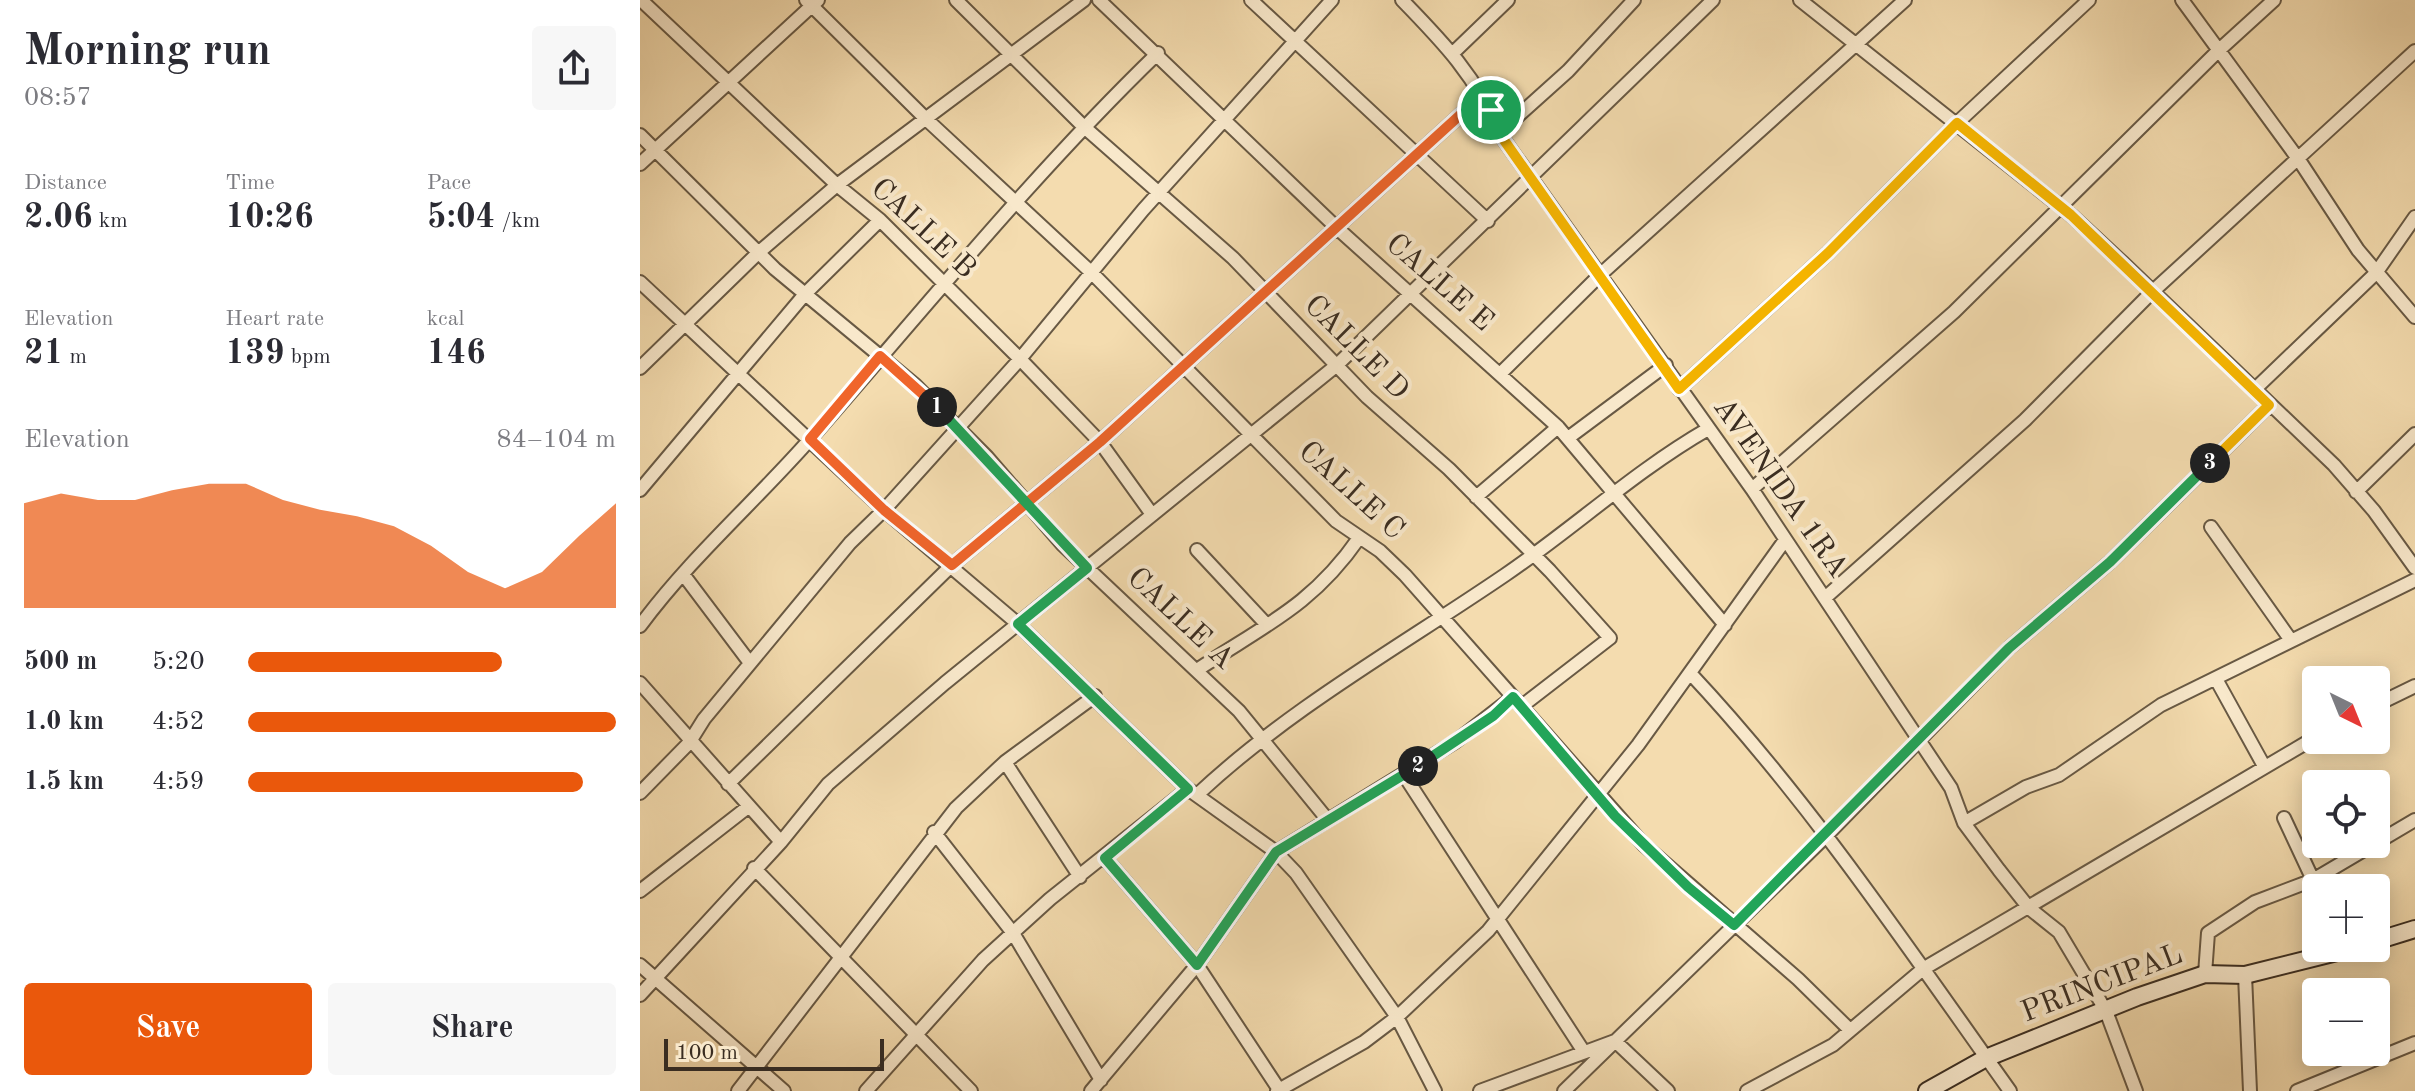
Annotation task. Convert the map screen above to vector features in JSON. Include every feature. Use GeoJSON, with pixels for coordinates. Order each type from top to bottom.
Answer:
{"type":"FeatureCollection","features":[{"type":"Feature","properties":{"kind":"street","name":"CALLE B"},"geometry":{"type":"LineString","coordinates":[[641,0],[837,185],[880,220],[1020,359],[1100,442],[1151,513]]}},
{"type":"Feature","properties":{"kind":"street","name":"CALLE D"},"geometry":{"type":"LineString","coordinates":[[956,0],[1083,126],[1233,258],[1400,430],[1476,497],[1610,638],[1518,702]]}},
{"type":"Feature","properties":{"kind":"street"},"geometry":{"type":"LineString","coordinates":[[640,368],[758,253],[837,185],[1012,57],[1084,0]]}},
{"type":"Feature","properties":{"kind":"street","name":"CALLE E"},"geometry":{"type":"LineString","coordinates":[[1099,0],[1158,53],[1337,228],[1558,427],[1725,625]]}},
{"type":"Feature","properties":{"kind":"street"},"geometry":{"type":"LineString","coordinates":[[1251,0],[1415,157],[1488,221]]}},
{"type":"Feature","properties":{"kind":"street"},"geometry":{"type":"LineString","coordinates":[[640,793],[689,743],[750,663],[850,543],[884,510],[1020,359],[1223,118],[1332,0]]}},
{"type":"Feature","properties":{"kind":"street","name":"AVENIDA 1RA"},"geometry":{"type":"LineString","coordinates":[[1402,0],[1453,53],[1481,96],[1499,133],[1666,365],[1679,389],[1826,597],[1951,788],[1964,823],[2029,908],[2059,932],[2106,1011],[2136,1091]]}},
{"type":"Feature","properties":{"kind":"street"},"geometry":{"type":"LineString","coordinates":[[1453,53],[1508,0]]}},
{"type":"Feature","properties":{"kind":"street"},"geometry":{"type":"LineString","coordinates":[[1499,133],[1568,71],[1634,0]]}},
{"type":"Feature","properties":{"kind":"street"},"geometry":{"type":"LineString","coordinates":[[640,995],[781,842],[828,784],[1151,513],[1253,435],[1337,365],[1713,0]]}},
{"type":"Feature","properties":{"kind":"street"},"geometry":{"type":"LineString","coordinates":[[1800,0],[1957,123],[2123,263],[2269,405],[2305,435],[2356,492],[2415,568]]}},
{"type":"Feature","properties":{"kind":"street"},"geometry":{"type":"LineString","coordinates":[[1501,373],[1601,274],[1905,0]]}},
{"type":"Feature","properties":{"kind":"street"},"geometry":{"type":"LineString","coordinates":[[1679,389],[1828,253],[1957,123],[2089,0]]}},
{"type":"Feature","properties":{"kind":"street"},"geometry":{"type":"LineString","coordinates":[[2182,0],[2299,160],[2376,273],[2415,317]]}},
{"type":"Feature","properties":{"kind":"street"},"geometry":{"type":"LineString","coordinates":[[1752,489],[1954,312],[2218,51],[2274,0]]}},
{"type":"Feature","properties":{"kind":"street"},"geometry":{"type":"LineString","coordinates":[[640,164],[731,83],[812,2]]}},
{"type":"Feature","properties":{"kind":"street","name":"CALLE C"},"geometry":{"type":"LineString","coordinates":[[812,2],[925,118],[1093,274],[1319,505],[1389,559],[1644,845],[1850,1030]]}},
{"type":"Feature","properties":{"kind":"street"},"geometry":{"type":"LineString","coordinates":[[1826,597],[2025,420],[2151,293],[2415,51]]}},
{"type":"Feature","properties":{"kind":"street"},"geometry":{"type":"LineString","coordinates":[[640,626],[683,574],[810,439],[1083,126],[1158,53]]}},
{"type":"Feature","properties":{"kind":"street"},"geometry":{"type":"LineString","coordinates":[[728,784],[952,565],[1100,442],[1181,365],[1266,294],[1481,96]]}},
{"type":"Feature","properties":{"kind":"street","name":"CALLE A"},"geometry":{"type":"LineString","coordinates":[[640,135],[758,253],[915,385],[1087,568],[1197,670],[1261,738],[1327,819]]}},
{"type":"Feature","properties":{"kind":"street"},"geometry":{"type":"LineString","coordinates":[[2254,390],[2376,273],[2415,217]]}},
{"type":"Feature","properties":{"kind":"street"},"geometry":{"type":"LineString","coordinates":[[640,490],[805,294],[880,220]]}},
{"type":"Feature","properties":{"kind":"street"},"geometry":{"type":"LineString","coordinates":[[640,282],[645,296],[738,373],[884,510],[1018,624],[1193,792],[1276,852],[1308,887],[1397,1017],[1435,1091]]}},
{"type":"Feature","properties":{"kind":"street"},"geometry":{"type":"LineString","coordinates":[[1568,438],[1666,365]]}},
{"type":"Feature","properties":{"kind":"street"},"geometry":{"type":"LineString","coordinates":[[1564,1091],[1825,837],[2009,648],[2110,562],[2269,405]]}},
{"type":"Feature","properties":{"kind":"street"},"geometry":{"type":"LineString","coordinates":[[1476,497],[1558,427]]}},
{"type":"Feature","properties":{"kind":"street"},"geometry":{"type":"LineString","coordinates":[[866,1091],[1013,933],[1080,877],[1261,738],[1532,554],[1668,452],[1708,429]]}},
{"type":"Feature","properties":{"kind":"street"},"geometry":{"type":"LineString","coordinates":[[2356,492],[2415,434]]}},
{"type":"Feature","properties":{"kind":"street"},"geometry":{"type":"LineString","coordinates":[[2211,527],[2290,639]]}},
{"type":"Feature","properties":{"kind":"street"},"geometry":{"type":"LineString","coordinates":[[1197,670],[1293,611],[1338,569],[1359,538]]}},
{"type":"Feature","properties":{"kind":"street"},"geometry":{"type":"LineString","coordinates":[[1105,858],[1197,965],[1278,1091],[1364,1042],[1397,1017],[1500,917],[1600,795],[1785,540]]}},
{"type":"Feature","properties":{"kind":"street"},"geometry":{"type":"LineString","coordinates":[[1197,550],[1267,625]]}},
{"type":"Feature","properties":{"kind":"street"},"geometry":{"type":"LineString","coordinates":[[683,574],[750,663]]}},
{"type":"Feature","properties":{"kind":"street"},"geometry":{"type":"LineString","coordinates":[[1964,823],[2026,787],[2059,775],[2161,705],[2415,580]]}},
{"type":"Feature","properties":{"kind":"street"},"geometry":{"type":"LineString","coordinates":[[1690,673],[1740,727],[1825,837],[2010,1091]]}},
{"type":"Feature","properties":{"kind":"street"},"geometry":{"type":"LineString","coordinates":[[2216,679],[2264,766]]}},
{"type":"Feature","properties":{"kind":"street"},"geometry":{"type":"LineString","coordinates":[[640,683],[689,743],[781,842]]}},
{"type":"Feature","properties":{"kind":"street"},"geometry":{"type":"LineString","coordinates":[[2390,698],[2415,686]]}},
{"type":"Feature","properties":{"kind":"street"},"geometry":{"type":"LineString","coordinates":[[738,1091],[934,832],[1005,762],[1095,696]]}},
{"type":"Feature","properties":{"kind":"street"},"geometry":{"type":"LineString","coordinates":[[1091,1091],[1197,965],[1276,852],[1518,702]]}},
{"type":"Feature","properties":{"kind":"street"},"geometry":{"type":"LineString","coordinates":[[1747,1091],[1833,1045],[1923,969],[2302,745]]}},
{"type":"Feature","properties":{"kind":"street"},"geometry":{"type":"LineString","coordinates":[[1005,762],[1080,877]]}},
{"type":"Feature","properties":{"kind":"street"},"geometry":{"type":"LineString","coordinates":[[1404,775],[1500,917],[1584,1052]]}},
{"type":"Feature","properties":{"kind":"street"},"geometry":{"type":"LineString","coordinates":[[640,891],[748,807]]}},
{"type":"Feature","properties":{"kind":"street"},"geometry":{"type":"LineString","coordinates":[[2284,818],[2310,874]]}},
{"type":"Feature","properties":{"kind":"street"},"geometry":{"type":"LineString","coordinates":[[2390,834],[2415,820]]}},
{"type":"Feature","properties":{"kind":"street"},"geometry":{"type":"LineString","coordinates":[[934,832],[1013,933],[1101,1080]]}},
{"type":"Feature","properties":{"kind":"street"},"geometry":{"type":"LineString","coordinates":[[2323,874],[2350,858]]}},
{"type":"Feature","properties":{"kind":"street"},"geometry":{"type":"LineString","coordinates":[[754,868],[971,1091]]}},
{"type":"Feature","properties":{"kind":"street"},"geometry":{"type":"LineString","coordinates":[[2205,974],[2207,935],[2255,902],[2302,884]]}},
{"type":"Feature","properties":{"kind":"street"},"geometry":{"type":"LineString","coordinates":[[2390,937],[2415,929]]}},
{"type":"Feature","properties":{"kind":"street","name":"PRINCIPAL"},"geometry":{"type":"LineString","coordinates":[[1927,1091],[1986,1058],[2205,974],[2245,975],[2302,961]]}},
{"type":"Feature","properties":{"kind":"street"},"geometry":{"type":"LineString","coordinates":[[640,965],[784,1091]]}},
{"type":"Feature","properties":{"kind":"street"},"geometry":{"type":"LineString","coordinates":[[2245,975],[2250,1091]]}},
{"type":"Feature","properties":{"kind":"street"},"geometry":{"type":"LineString","coordinates":[[1480,1091],[1615,1041]]}},
{"type":"Feature","properties":{"kind":"street"},"geometry":{"type":"LineString","coordinates":[[1615,1041],[1668,1091]]}},
{"type":"Feature","properties":{"kind":"street"},"geometry":{"type":"LineString","coordinates":[[2297,1091],[2415,1043]]}},
{"type":"Feature","properties":{"kind":"route"},"geometry":{"type":"LineString","coordinates":[[1491,110],[1481,96],[1266,294],[1181,365],[1100,442],[1027,501],[952,565],[884,510],[810,439],[880,356],[915,385],[987,457],[1027,501],[1063,545],[1087,568],[1018,624],[1188,789],[1105,858],[1197,965],[1276,852],[1455,742],[1493,716],[1513,697],[1615,816],[1688,887],[1734,925],[1825,837],[2009,648],[2110,562],[2269,405],[2071,215],[1957,123],[1828,253],[1679,389],[1666,365],[1499,133],[1491,110]]}}]}
